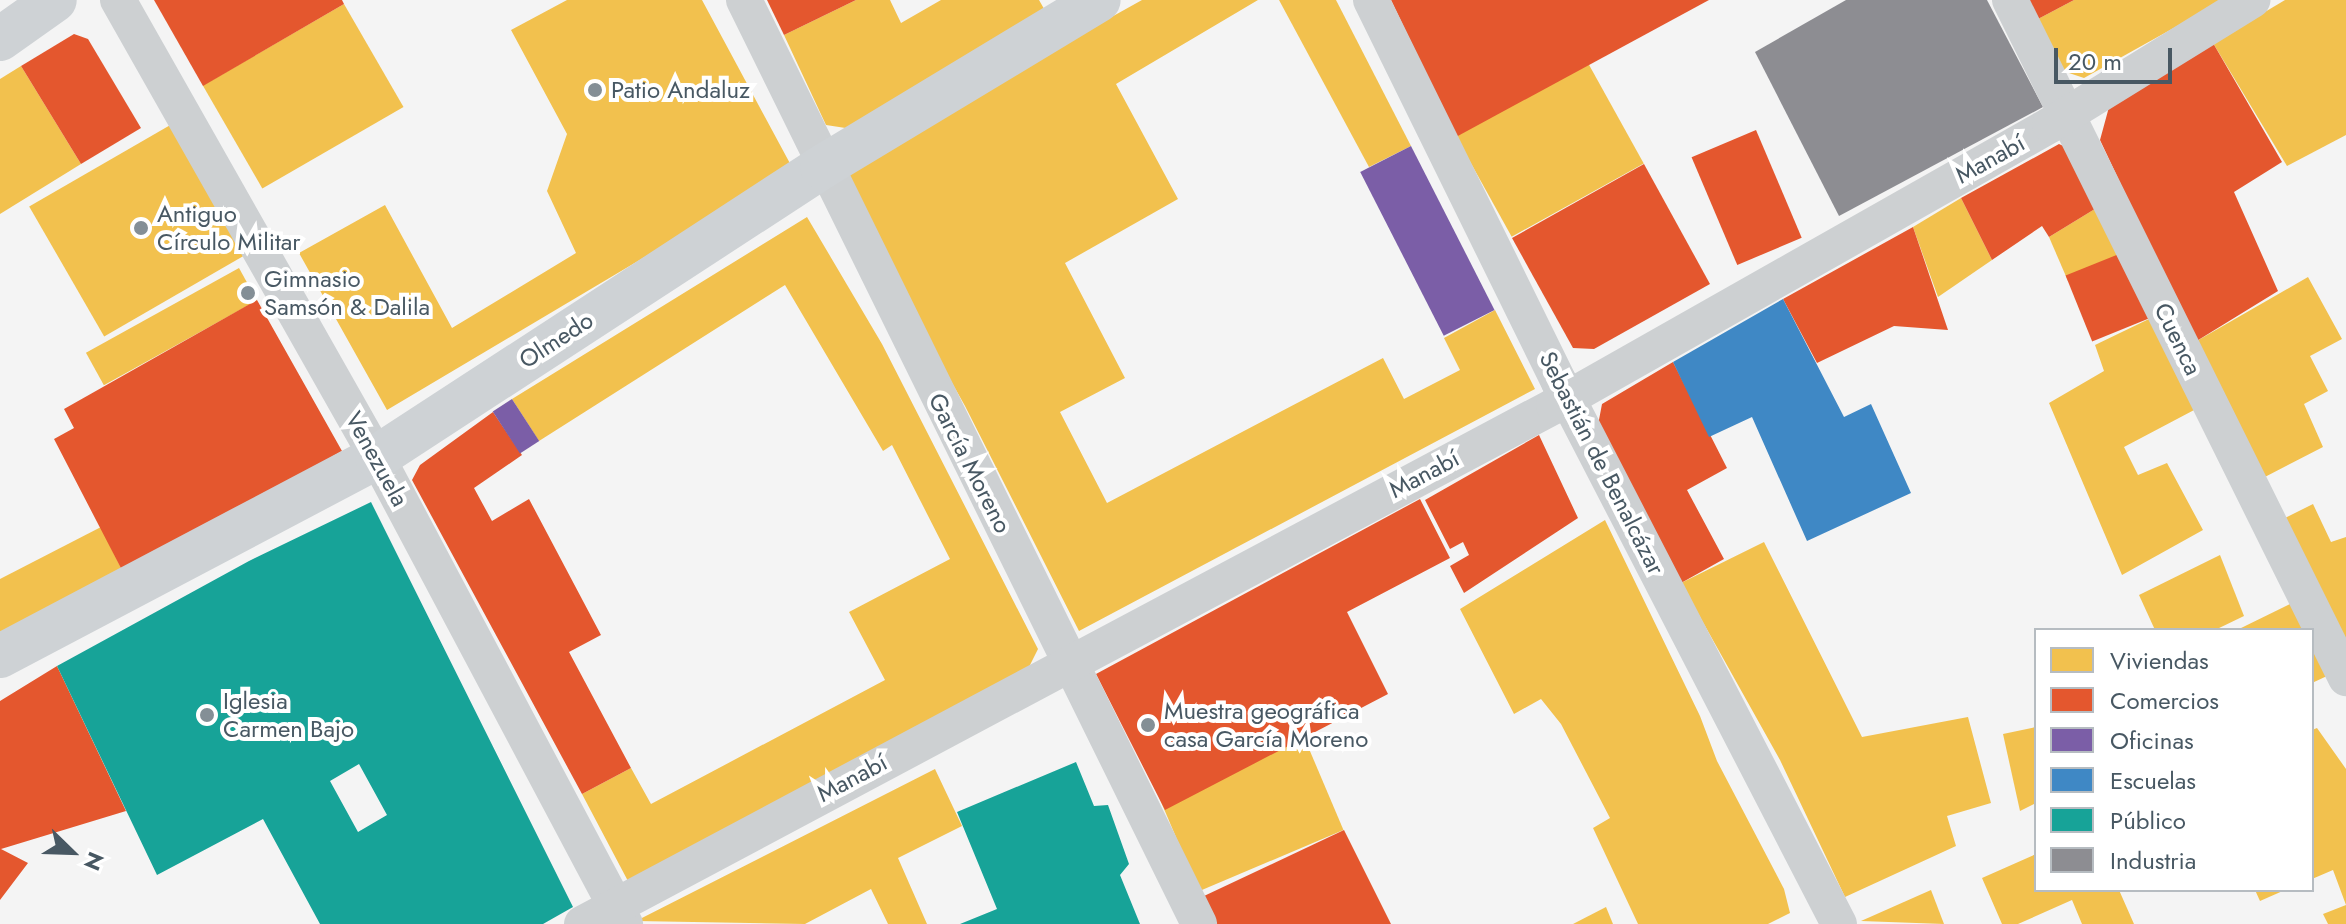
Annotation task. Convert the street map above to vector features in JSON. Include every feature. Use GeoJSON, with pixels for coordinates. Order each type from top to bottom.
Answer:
{"type":"FeatureCollection","features":[{"type":"Feature","properties":{"kind":"street"},"geometry":{"type":"LineString","coordinates":[[0,39],[55,0]]}},
{"type":"Feature","properties":{"kind":"street","name":"Venezuela"},"geometry":{"type":"LineString","coordinates":[[118,0],[377,457],[620,914]]}},
{"type":"Feature","properties":{"kind":"street","name":"García Moreno"},"geometry":{"type":"LineString","coordinates":[[744,0],[822,167],[1199,924]]}},
{"type":"Feature","properties":{"kind":"street","name":"Olmedo"},"geometry":{"type":"LineString","coordinates":[[0,656],[377,457],[822,167],[1099,0]]}},
{"type":"Feature","properties":{"kind":"street","name":"Sebastián de Benalcázar"},"geometry":{"type":"LineString","coordinates":[[1371,0],[1829,920]]}},
{"type":"Feature","properties":{"kind":"street","name":"Cuenca"},"geometry":{"type":"LineString","coordinates":[[2010,0],[2346,678]]}},
{"type":"Feature","properties":{"kind":"street","name":"Manabí"},"geometry":{"type":"LineString","coordinates":[[582,924],[620,914],[1068,661],[1568,397],[2067,115],[2252,0]]}},
{"type":"Feature","properties":{"kind":"building: Viviendas"},"geometry":{"type":"Polygon","coordinates":[[[567,0],[702,0],[793,169],[387,410],[299,253],[385,205],[452,328],[576,253],[547,191],[567,134],[511,30],[567,0]]]}},
{"type":"Feature","properties":{"kind":"building: Viviendas"},"geometry":{"type":"Polygon","coordinates":[[[856,0],[890,0],[901,23],[941,0],[1039,0],[1047,14],[852,129],[826,125],[784,35],[856,0]]]}},
{"type":"Feature","properties":{"kind":"building: Viviendas"},"geometry":{"type":"Polygon","coordinates":[[[1142,0],[1258,0],[1116,84],[1178,199],[1065,263],[1125,378],[1060,412],[1107,503],[1383,358],[1404,399],[1460,370],[1444,338],[1495,310],[1535,389],[1079,631],[965,406],[834,172],[1142,0]]]}},
{"type":"Feature","properties":{"kind":"building: Viviendas"},"geometry":{"type":"Polygon","coordinates":[[[1279,0],[1336,0],[1411,146],[1369,167],[1279,0]]]}},
{"type":"Feature","properties":{"kind":"building: Viviendas"},"geometry":{"type":"Polygon","coordinates":[[[2074,0],[2224,0],[2084,78],[2063,71],[2038,19],[2074,0]]]}},
{"type":"Feature","properties":{"kind":"building: Viviendas"},"geometry":{"type":"Polygon","coordinates":[[[2285,0],[2346,0],[2346,135],[2287,166],[2213,43],[2285,0]]]}},
{"type":"Feature","properties":{"kind":"building: Viviendas"},"geometry":{"type":"Polygon","coordinates":[[[344,4],[404,107],[262,189],[203,86],[344,4]]]}},
{"type":"Feature","properties":{"kind":"building: Viviendas"},"geometry":{"type":"Polygon","coordinates":[[[1588,63],[1644,164],[1512,237],[1456,136],[1588,63]]]}},
{"type":"Feature","properties":{"kind":"building: Viviendas"},"geometry":{"type":"Polygon","coordinates":[[[21,66],[81,164],[0,214],[0,79],[21,66]]]}},
{"type":"Feature","properties":{"kind":"building: Viviendas","name":"Antiguo Círculo Militar"},"geometry":{"type":"Polygon","coordinates":[[[179,120],[254,250],[104,336],[29,206],[179,120]]]}},
{"type":"Feature","properties":{"kind":"building: Viviendas"},"geometry":{"type":"Polygon","coordinates":[[[1961,198],[1992,260],[1938,297],[1913,227],[1961,198]]]}},
{"type":"Feature","properties":{"kind":"building: Viviendas"},"geometry":{"type":"Polygon","coordinates":[[[2103,204],[2124,252],[2068,281],[2049,237],[2103,204]]]}},
{"type":"Feature","properties":{"kind":"building: Viviendas"},"geometry":{"type":"Polygon","coordinates":[[[807,217],[882,344],[1038,649],[1029,667],[629,883],[582,794],[631,768],[651,804],[885,680],[849,612],[950,559],[892,445],[883,451],[785,285],[539,441],[512,399],[807,217]]]}},
{"type":"Feature","properties":{"kind":"building: Viviendas"},"geometry":{"type":"Polygon","coordinates":[[[239,268],[257,300],[104,385],[86,353],[239,268]]]}},
{"type":"Feature","properties":{"kind":"building: Viviendas"},"geometry":{"type":"Polygon","coordinates":[[[2308,277],[2342,339],[2310,356],[2328,391],[2304,404],[2323,447],[2261,479],[2195,342],[2308,277]]]}},
{"type":"Feature","properties":{"kind":"building: Viviendas"},"geometry":{"type":"Polygon","coordinates":[[[2151,318],[2196,409],[2124,447],[2138,475],[2167,463],[2203,530],[2122,575],[2049,403],[2104,371],[2095,345],[2151,318]]]}},
{"type":"Feature","properties":{"kind":"building: Viviendas"},"geometry":{"type":"Polygon","coordinates":[[[2313,504],[2331,542],[2346,537],[2346,648],[2285,518],[2313,504]]]}},
{"type":"Feature","properties":{"kind":"building: Viviendas"},"geometry":{"type":"Polygon","coordinates":[[[1605,520],[1700,716],[1717,761],[1784,889],[1790,913],[1768,924],[1638,924],[1593,828],[1610,818],[1561,724],[1541,699],[1514,714],[1460,609],[1605,520]]]}},
{"type":"Feature","properties":{"kind":"building: Viviendas"},"geometry":{"type":"Polygon","coordinates":[[[101,527],[124,574],[0,637],[0,579],[101,527]]]}},
{"type":"Feature","properties":{"kind":"building: Viviendas"},"geometry":{"type":"Polygon","coordinates":[[[1764,542],[1862,737],[1968,717],[1991,803],[1947,816],[1956,846],[1845,897],[1780,760],[1681,583],[1764,542]]]}},
{"type":"Feature","properties":{"kind":"building: Viviendas"},"geometry":{"type":"Polygon","coordinates":[[[2220,555],[2244,616],[2219,628],[2154,628],[2139,595],[2220,555]]]}},
{"type":"Feature","properties":{"kind":"building: Viviendas"},"geometry":{"type":"Polygon","coordinates":[[[2290,604],[2303,628],[2241,628],[2290,604]]]}},
{"type":"Feature","properties":{"kind":"building: Viviendas"},"geometry":{"type":"Polygon","coordinates":[[[2314,651],[2327,676],[2314,682],[2314,651]]]}},
{"type":"Feature","properties":{"kind":"building: Viviendas"},"geometry":{"type":"Polygon","coordinates":[[[2034,727],[2034,804],[2020,811],[2003,734],[2034,727]]]}},
{"type":"Feature","properties":{"kind":"building: Viviendas"},"geometry":{"type":"Polygon","coordinates":[[[2317,728],[2346,769],[2346,905],[2333,870],[2314,878],[2314,729],[2317,728]]]}},
{"type":"Feature","properties":{"kind":"building: Viviendas"},"geometry":{"type":"Polygon","coordinates":[[[1304,737],[1343,830],[1199,891],[1159,798],[1304,737]]]}},
{"type":"Feature","properties":{"kind":"building: Viviendas"},"geometry":{"type":"Polygon","coordinates":[[[935,769],[962,826],[898,858],[927,924],[888,924],[871,889],[805,924],[636,921],[935,769]]]}},
{"type":"Feature","properties":{"kind":"building: Viviendas"},"geometry":{"type":"Polygon","coordinates":[[[2034,855],[2034,892],[2120,892],[2134,924],[2082,924],[2072,900],[2018,924],[2002,924],[1982,878],[2034,855]]]}},
{"type":"Feature","properties":{"kind":"building: Viviendas"},"geometry":{"type":"Polygon","coordinates":[[[1931,890],[1944,924],[1861,921],[1931,890]]]}},
{"type":"Feature","properties":{"kind":"building: Viviendas"},"geometry":{"type":"Polygon","coordinates":[[[2256,892],[2280,892],[2260,901],[2256,892]]]}},
{"type":"Feature","properties":{"kind":"building: Viviendas"},"geometry":{"type":"Polygon","coordinates":[[[2346,905],[2346,924],[2328,924],[2323,914],[2346,905]]]}},
{"type":"Feature","properties":{"kind":"building: Viviendas"},"geometry":{"type":"Polygon","coordinates":[[[1606,907],[1613,924],[1573,924],[1606,907]]]}},
{"type":"Feature","properties":{"kind":"building: Comercios"},"geometry":{"type":"Polygon","coordinates":[[[154,0],[342,0],[344,4],[203,86],[154,0]]]}},
{"type":"Feature","properties":{"kind":"building: Comercios"},"geometry":{"type":"Polygon","coordinates":[[[767,0],[856,0],[784,35],[767,0]]]}},
{"type":"Feature","properties":{"kind":"building: Comercios"},"geometry":{"type":"Polygon","coordinates":[[[1391,0],[1709,0],[1456,137],[1391,0]]]}},
{"type":"Feature","properties":{"kind":"building: Comercios"},"geometry":{"type":"Polygon","coordinates":[[[2028,0],[2074,0],[2038,19],[2028,0]]]}},
{"type":"Feature","properties":{"kind":"building: Comercios"},"geometry":{"type":"Polygon","coordinates":[[[74,34],[88,39],[141,128],[81,164],[21,66],[74,34]]]}},
{"type":"Feature","properties":{"kind":"building: Comercios"},"geometry":{"type":"Polygon","coordinates":[[[2213,43],[2282,162],[2234,192],[2278,291],[2195,342],[2100,140],[2109,107],[2213,43]]]}},
{"type":"Feature","properties":{"kind":"building: Comercios"},"geometry":{"type":"Polygon","coordinates":[[[1756,130],[1802,238],[1737,265],[1692,157],[1756,130]]]}},
{"type":"Feature","properties":{"kind":"building: Comercios"},"geometry":{"type":"Polygon","coordinates":[[[2059,144],[2074,151],[2103,204],[2049,237],[2042,226],[1992,260],[1961,198],[2059,144]]]}},
{"type":"Feature","properties":{"kind":"building: Comercios"},"geometry":{"type":"Polygon","coordinates":[[[1644,164],[1710,284],[1594,349],[1573,348],[1512,238],[1644,164]]]}},
{"type":"Feature","properties":{"kind":"building: Comercios"},"geometry":{"type":"Polygon","coordinates":[[[1913,227],[1948,330],[1894,326],[1817,363],[1783,299],[1913,227]]]}},
{"type":"Feature","properties":{"kind":"building: Comercios"},"geometry":{"type":"Polygon","coordinates":[[[2124,252],[2151,318],[2092,341],[2066,276],[2124,252]]]}},
{"type":"Feature","properties":{"kind":"building: Comercios"},"geometry":{"type":"Polygon","coordinates":[[[257,300],[342,451],[124,574],[54,439],[74,428],[64,409],[257,300]]]}},
{"type":"Feature","properties":{"kind":"building: Comercios"},"geometry":{"type":"Polygon","coordinates":[[[1673,362],[1727,468],[1687,490],[1724,559],[1681,583],[1598,425],[1602,404],[1673,362]]]}},
{"type":"Feature","properties":{"kind":"building: Comercios"},"geometry":{"type":"Polygon","coordinates":[[[493,412],[522,455],[474,488],[492,521],[529,499],[601,635],[569,652],[631,768],[582,794],[412,480],[420,465],[493,412]]]}},
{"type":"Feature","properties":{"kind":"building: Comercios"},"geometry":{"type":"Polygon","coordinates":[[[1539,435],[1578,518],[1464,593],[1450,566],[1469,555],[1463,542],[1450,549],[1425,500],[1539,435]]]}},
{"type":"Feature","properties":{"kind":"building: Comercios"},"geometry":{"type":"Polygon","coordinates":[[[1420,499],[1450,558],[1347,612],[1388,694],[1165,810],[1096,674],[1420,499]]]}},
{"type":"Feature","properties":{"kind":"building: Comercios"},"geometry":{"type":"Polygon","coordinates":[[[57,666],[126,811],[1,849],[28,863],[0,900],[0,701],[57,666]]]}},
{"type":"Feature","properties":{"kind":"building: Comercios"},"geometry":{"type":"Polygon","coordinates":[[[1344,830],[1391,924],[1216,924],[1204,896],[1344,830]]]}},
{"type":"Feature","properties":{"kind":"building: Oficinas"},"geometry":{"type":"Polygon","coordinates":[[[1411,146],[1495,310],[1444,336],[1360,172],[1411,146]]]}},
{"type":"Feature","properties":{"kind":"building: Oficinas"},"geometry":{"type":"Polygon","coordinates":[[[512,399],[539,441],[520,453],[493,412],[512,399]]]}},
{"type":"Feature","properties":{"kind":"building: Escuelas"},"geometry":{"type":"Polygon","coordinates":[[[1783,299],[1844,417],[1871,404],[1911,493],[1807,541],[1752,417],[1709,437],[1673,362],[1783,299]]]}},
{"type":"Feature","properties":{"kind":"building: Público"},"geometry":{"type":"Polygon","coordinates":[[[371,502],[573,907],[543,924],[320,924],[263,819],[157,875],[57,666],[249,561],[371,502]],[[359,764],[330,781],[358,832],[387,815],[359,764]]]}},
{"type":"Feature","properties":{"kind":"building: Público"},"geometry":{"type":"Polygon","coordinates":[[[1076,762],[1094,806],[1108,805],[1129,864],[1120,875],[1140,924],[960,924],[997,909],[957,812],[1076,762]]]}},
{"type":"Feature","properties":{"kind":"building: Industria"},"geometry":{"type":"Polygon","coordinates":[[[1846,0],[1987,0],[2043,107],[1839,216],[1755,52],[1846,0]]]}},
{"type":"Feature","properties":{"kind":"place","name":"Patio Andaluz"},"geometry":{"type":"Point","coordinates":[595,90]}},
{"type":"Feature","properties":{"kind":"place","name":"Antiguo Círculo Militar"},"geometry":{"type":"Point","coordinates":[141,228]}},
{"type":"Feature","properties":{"kind":"place","name":"Gimnasio Samsón & Dalila"},"geometry":{"type":"Point","coordinates":[248,293]}},
{"type":"Feature","properties":{"kind":"place","name":"Iglesia Carmen Bajo"},"geometry":{"type":"Point","coordinates":[207,715]}},
{"type":"Feature","properties":{"kind":"place","name":"Muestra geográfica casa García Moreno"},"geometry":{"type":"Point","coordinates":[1148,725]}}]}
